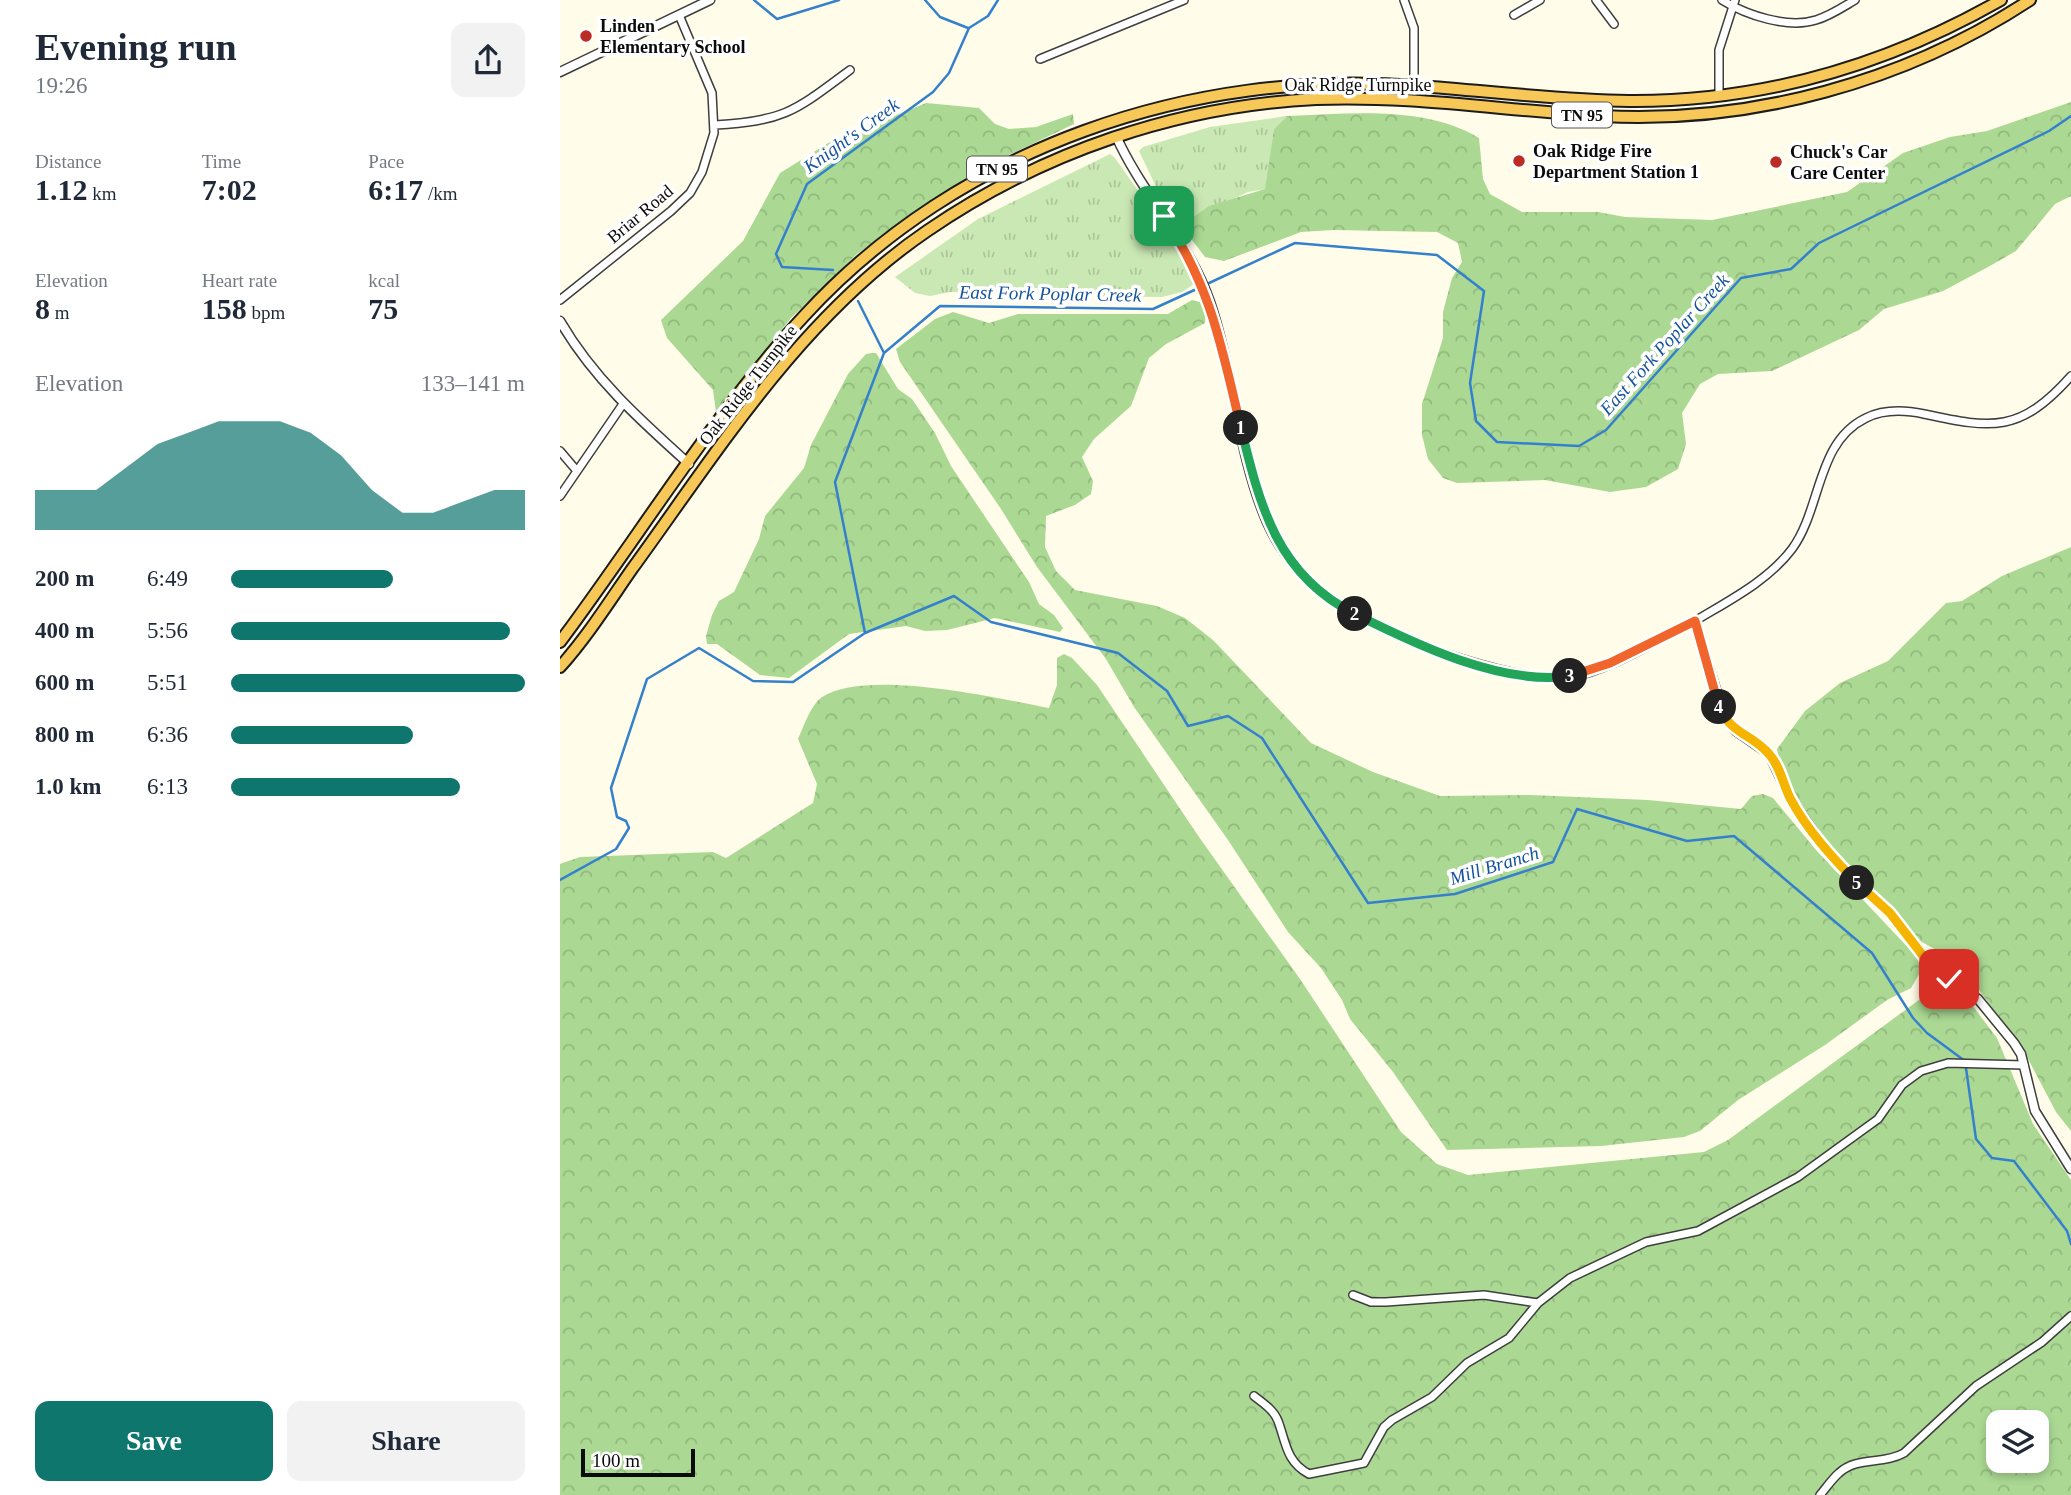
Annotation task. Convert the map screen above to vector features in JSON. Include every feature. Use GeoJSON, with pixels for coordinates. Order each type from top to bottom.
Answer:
{"type":"FeatureCollection","features":[{"type":"Feature","properties":{"kind":"highway","name":"Oak Ridge Turnpike"},"geometry":{"type":"LineString","coordinates":[[560,642],[744,387],[827,292],[889,239],[960,191],[1061,138],[1110,121],[1187,100],[1258,88],[1335,83],[1628,101],[1719,96],[1803,81],[1859,65],[1935,35],[2001,0]]}},
{"type":"Feature","properties":{"kind":"highway","name":"Oak Ridge Turnpike"},"geometry":{"type":"LineString","coordinates":[[560,667],[766,384],[813,329],[890,259],[967,205],[1058,158],[1116,136],[1182,117],[1257,105],[1323,99],[1413,101],[1626,117],[1720,112],[1797,99],[1877,75],[1971,35],[2030,0]]}},
{"type":"Feature","properties":{"kind":"highway"},"geometry":{"type":"LineString","coordinates":[[1413,101],[1414,86]]}},
{"type":"Feature","properties":{"kind":"highway"},"geometry":{"type":"LineString","coordinates":[[1514,109],[1515,93]]}},
{"type":"Feature","properties":{"kind":"highway"},"geometry":{"type":"LineString","coordinates":[[1719,96],[1720,112]]}},
{"type":"Feature","properties":{"kind":"highway"},"geometry":{"type":"LineString","coordinates":[[1110,121],[1116,136]]}},
{"type":"Feature","properties":{"kind":"highway"},"geometry":{"type":"LineString","coordinates":[[960,191],[967,205]]}},
{"type":"Feature","properties":{"kind":"highway"},"geometry":{"type":"LineString","coordinates":[[689,464],[701,474]]}},
{"type":"Feature","properties":{"kind":"street"},"geometry":{"type":"LineString","coordinates":[[560,72],[710,0]]}},
{"type":"Feature","properties":{"kind":"street"},"geometry":{"type":"LineString","coordinates":[[1040,59],[1184,0]]}},
{"type":"Feature","properties":{"kind":"street"},"geometry":{"type":"LineString","coordinates":[[1404,0],[1414,28],[1414,86]]}},
{"type":"Feature","properties":{"kind":"street"},"geometry":{"type":"LineString","coordinates":[[1514,15],[1540,0]]}},
{"type":"Feature","properties":{"kind":"street"},"geometry":{"type":"LineString","coordinates":[[1596,0],[1614,24]]}},
{"type":"Feature","properties":{"kind":"street"},"geometry":{"type":"LineString","coordinates":[[1722,0],[1733,3],[1747,13],[1802,23],[1826,17],[1855,0]]}},
{"type":"Feature","properties":{"kind":"street"},"geometry":{"type":"LineString","coordinates":[[1719,96],[1719,50],[1733,3]]}},
{"type":"Feature","properties":{"kind":"street","name":"Briar Road"},"geometry":{"type":"LineString","coordinates":[[560,300],[690,193],[702,173],[715,125],[706,76],[679,15]]}},
{"type":"Feature","properties":{"kind":"street"},"geometry":{"type":"LineString","coordinates":[[715,125],[756,122],[785,115],[850,70]]}},
{"type":"Feature","properties":{"kind":"street"},"geometry":{"type":"LineString","coordinates":[[1116,136],[1207,295],[1257,495],[1268,524],[1297,569],[1337,604],[1387,629],[1504,673],[1540,678],[1568,677],[1594,670],[1695,621],[1754,584],[1791,551],[1813,508],[1831,454],[1844,434],[1859,422],[1894,411],[1973,425],[1998,425],[2035,409],[2071,376]]}},
{"type":"Feature","properties":{"kind":"street"},"geometry":{"type":"LineString","coordinates":[[560,321],[579,350],[623,404],[689,464]]}},
{"type":"Feature","properties":{"kind":"street"},"geometry":{"type":"LineString","coordinates":[[560,496],[623,404]]}},
{"type":"Feature","properties":{"kind":"street"},"geometry":{"type":"LineString","coordinates":[[560,451],[577,471]]}},
{"type":"Feature","properties":{"kind":"street"},"geometry":{"type":"LineString","coordinates":[[1695,621],[1725,719],[1736,732],[1769,754],[1790,798],[1824,847],[1856,883],[1890,913],[1931,966],[1971,992],[1986,1007],[2021,1054],[2035,1111],[2071,1170]]}},
{"type":"Feature","properties":{"kind":"street"},"geometry":{"type":"LineString","coordinates":[[1254,1396],[1278,1420],[1286,1450],[1302,1471],[1309,1474],[1364,1463],[1384,1427],[1432,1397],[1480,1354],[1508,1338],[1538,1303],[1570,1278],[1647,1242],[1698,1231],[1798,1177],[1878,1119],[1911,1077],[1948,1063],[2024,1065]]}},
{"type":"Feature","properties":{"kind":"street"},"geometry":{"type":"LineString","coordinates":[[1353,1295],[1371,1302],[1386,1303],[1497,1295],[1538,1303]]}},
{"type":"Feature","properties":{"kind":"street"},"geometry":{"type":"LineString","coordinates":[[1821,1495],[1839,1472],[1852,1465],[1891,1460],[1904,1453],[1976,1386],[2042,1342],[2071,1316]]}},
{"type":"Feature","properties":{"kind":"green space"},"geometry":{"type":"Polygon","coordinates":[[[2071,102],[2071,196],[2055,204],[2016,251],[1943,291],[1884,309],[1859,330],[1772,371],[1718,374],[1700,384],[1682,413],[1686,444],[1678,469],[1646,487],[1610,492],[1545,480],[1457,483],[1443,478],[1428,459],[1422,435],[1422,404],[1443,338],[1443,312],[1452,278],[1462,262],[1458,243],[1437,232],[1301,232],[1224,261],[1205,257],[1189,236],[1191,219],[1209,206],[1265,189],[1274,129],[1287,116],[1386,114],[1435,120],[1458,127],[1479,138],[1483,179],[1490,194],[1522,212],[1598,212],[1625,217],[1712,220],[1847,192],[1903,153],[1950,137],[1987,131],[2071,102]]]}},
{"type":"Feature","properties":{"kind":"green space"},"geometry":{"type":"Polygon","coordinates":[[[926,103],[979,108],[995,124],[1009,129],[1036,127],[1073,114],[1074,124],[1009,155],[945,191],[857,254],[791,318],[716,412],[713,390],[667,338],[661,320],[743,241],[780,173],[830,142],[926,103]]]}},
{"type":"Feature","properties":{"kind":"green space"},"geometry":{"type":"Polygon","coordinates":[[[1287,116],[1274,129],[1266,189],[1248,192],[1191,219],[1189,236],[1160,195],[1139,151],[1143,147],[1210,127],[1287,116]]]}},
{"type":"Feature","properties":{"kind":"green space"},"geometry":{"type":"Polygon","coordinates":[[[1110,154],[1182,253],[1194,284],[1182,292],[1162,297],[1048,296],[1022,291],[950,292],[930,296],[915,293],[895,277],[978,219],[1110,154]]]}},
{"type":"Feature","properties":{"kind":"green space"},"geometry":{"type":"Polygon","coordinates":[[[1192,300],[1200,302],[1206,309],[1205,323],[1166,344],[1149,358],[1131,406],[1094,439],[1082,457],[1093,481],[1091,494],[1075,505],[1046,516],[1045,547],[1056,571],[1075,590],[1157,606],[1185,618],[1213,640],[1311,743],[1373,772],[1440,796],[1531,795],[1648,800],[1741,809],[1752,796],[1763,794],[1773,798],[1816,850],[1916,956],[1922,969],[1911,988],[1887,1000],[1825,1045],[1738,1100],[1700,1131],[1684,1137],[1601,1146],[1447,1150],[1393,1072],[1350,1019],[1342,1000],[1321,968],[1288,932],[1228,840],[1134,707],[1106,659],[1037,567],[1001,509],[900,362],[896,349],[935,319],[953,312],[989,323],[1018,314],[1168,314],[1192,300]]]}},
{"type":"Feature","properties":{"kind":"green space"},"geometry":{"type":"Polygon","coordinates":[[[876,353],[898,389],[912,399],[935,433],[951,466],[1029,582],[1039,604],[1054,615],[1063,628],[1060,632],[995,618],[947,630],[925,631],[906,626],[849,634],[789,678],[760,675],[717,644],[707,644],[706,636],[712,615],[719,601],[734,592],[759,539],[765,516],[804,468],[811,445],[848,374],[866,354],[876,353]]]}},
{"type":"Feature","properties":{"kind":"green space"},"geometry":{"type":"Polygon","coordinates":[[[2071,547],[2071,1131],[2056,1112],[2027,1057],[1960,963],[1911,936],[1828,846],[1800,807],[1780,767],[1777,749],[1805,711],[1840,683],[1888,661],[1946,603],[1962,601],[2002,576],[2071,547]]]}},
{"type":"Feature","properties":{"kind":"green space"},"geometry":{"type":"Polygon","coordinates":[[[1064,654],[1072,658],[1097,685],[1199,837],[1300,979],[1401,1132],[1437,1164],[1468,1175],[1704,1152],[1728,1140],[1938,986],[1972,1005],[1997,1038],[2033,1124],[2071,1180],[2071,1495],[560,1495],[560,864],[580,857],[713,852],[726,858],[813,803],[817,784],[798,739],[818,701],[843,689],[869,685],[933,688],[1049,708],[1057,685],[1057,658],[1064,654]]]}},
{"type":"Feature","properties":{"kind":"waterway"},"geometry":{"type":"LineString","coordinates":[[754,0],[777,19],[839,0]]}},
{"type":"Feature","properties":{"kind":"waterway"},"geometry":{"type":"LineString","coordinates":[[925,0],[940,17],[968,28]]}},
{"type":"Feature","properties":{"kind":"waterway","name":"Knight's Creek"},"geometry":{"type":"LineString","coordinates":[[833,270],[782,267],[776,254],[807,184],[933,92],[949,73],[969,28],[988,16],[998,0]]}},
{"type":"Feature","properties":{"kind":"waterway","name":"East Fork Poplar Creek"},"geometry":{"type":"LineString","coordinates":[[1207,284],[1295,243],[1437,255],[1484,291],[1470,383],[1476,421],[1497,442],[1579,446],[1606,430],[1741,278],[1791,269],[1819,243],[2049,131],[2071,116]]}},
{"type":"Feature","properties":{"kind":"waterway","name":"East Fork Poplar Creek"},"geometry":{"type":"LineString","coordinates":[[865,633],[835,482],[884,353],[940,306],[1153,309],[1201,287]]}},
{"type":"Feature","properties":{"kind":"waterway","name":"Knight's Creek"},"geometry":{"type":"LineString","coordinates":[[858,301],[884,353]]}},
{"type":"Feature","properties":{"kind":"waterway","name":"Mill Branch"},"geometry":{"type":"LineString","coordinates":[[560,880],[616,849],[629,828],[626,821],[617,817],[611,788],[647,679],[699,648],[753,681],[793,682],[865,633],[954,596],[991,622],[1118,653],[1167,691],[1188,726],[1228,716],[1262,738],[1368,903],[1455,894],[1553,862],[1577,809],[1687,841],[1734,836],[1872,953],[1913,1018],[1927,1033],[1965,1061],[1976,1139],[1992,1158],[2014,1161],[2067,1231],[2071,1244]]}},
{"type":"Feature","properties":{"kind":"place","name":"Linden Elementary School"},"geometry":{"type":"Point","coordinates":[586,36]}},
{"type":"Feature","properties":{"kind":"place","name":"Oak Ridge Fire Department Station 1"},"geometry":{"type":"Point","coordinates":[1519,161]}},
{"type":"Feature","properties":{"kind":"place","name":"Chuck's Car Care Center"},"geometry":{"type":"Point","coordinates":[1776,162]}},
{"type":"Feature","properties":{"kind":"route"},"geometry":{"type":"LineString","coordinates":[[1164,216],[1192,261],[1209,300],[1257,495],[1268,524],[1288,558],[1311,583],[1337,604],[1387,629],[1467,661],[1504,673],[1529,677],[1568,677],[1594,670],[1695,621],[1716,698],[1725,719],[1736,732],[1769,754],[1790,798],[1824,847],[1856,883],[1890,913],[1931,966],[1949,979]]}}]}
